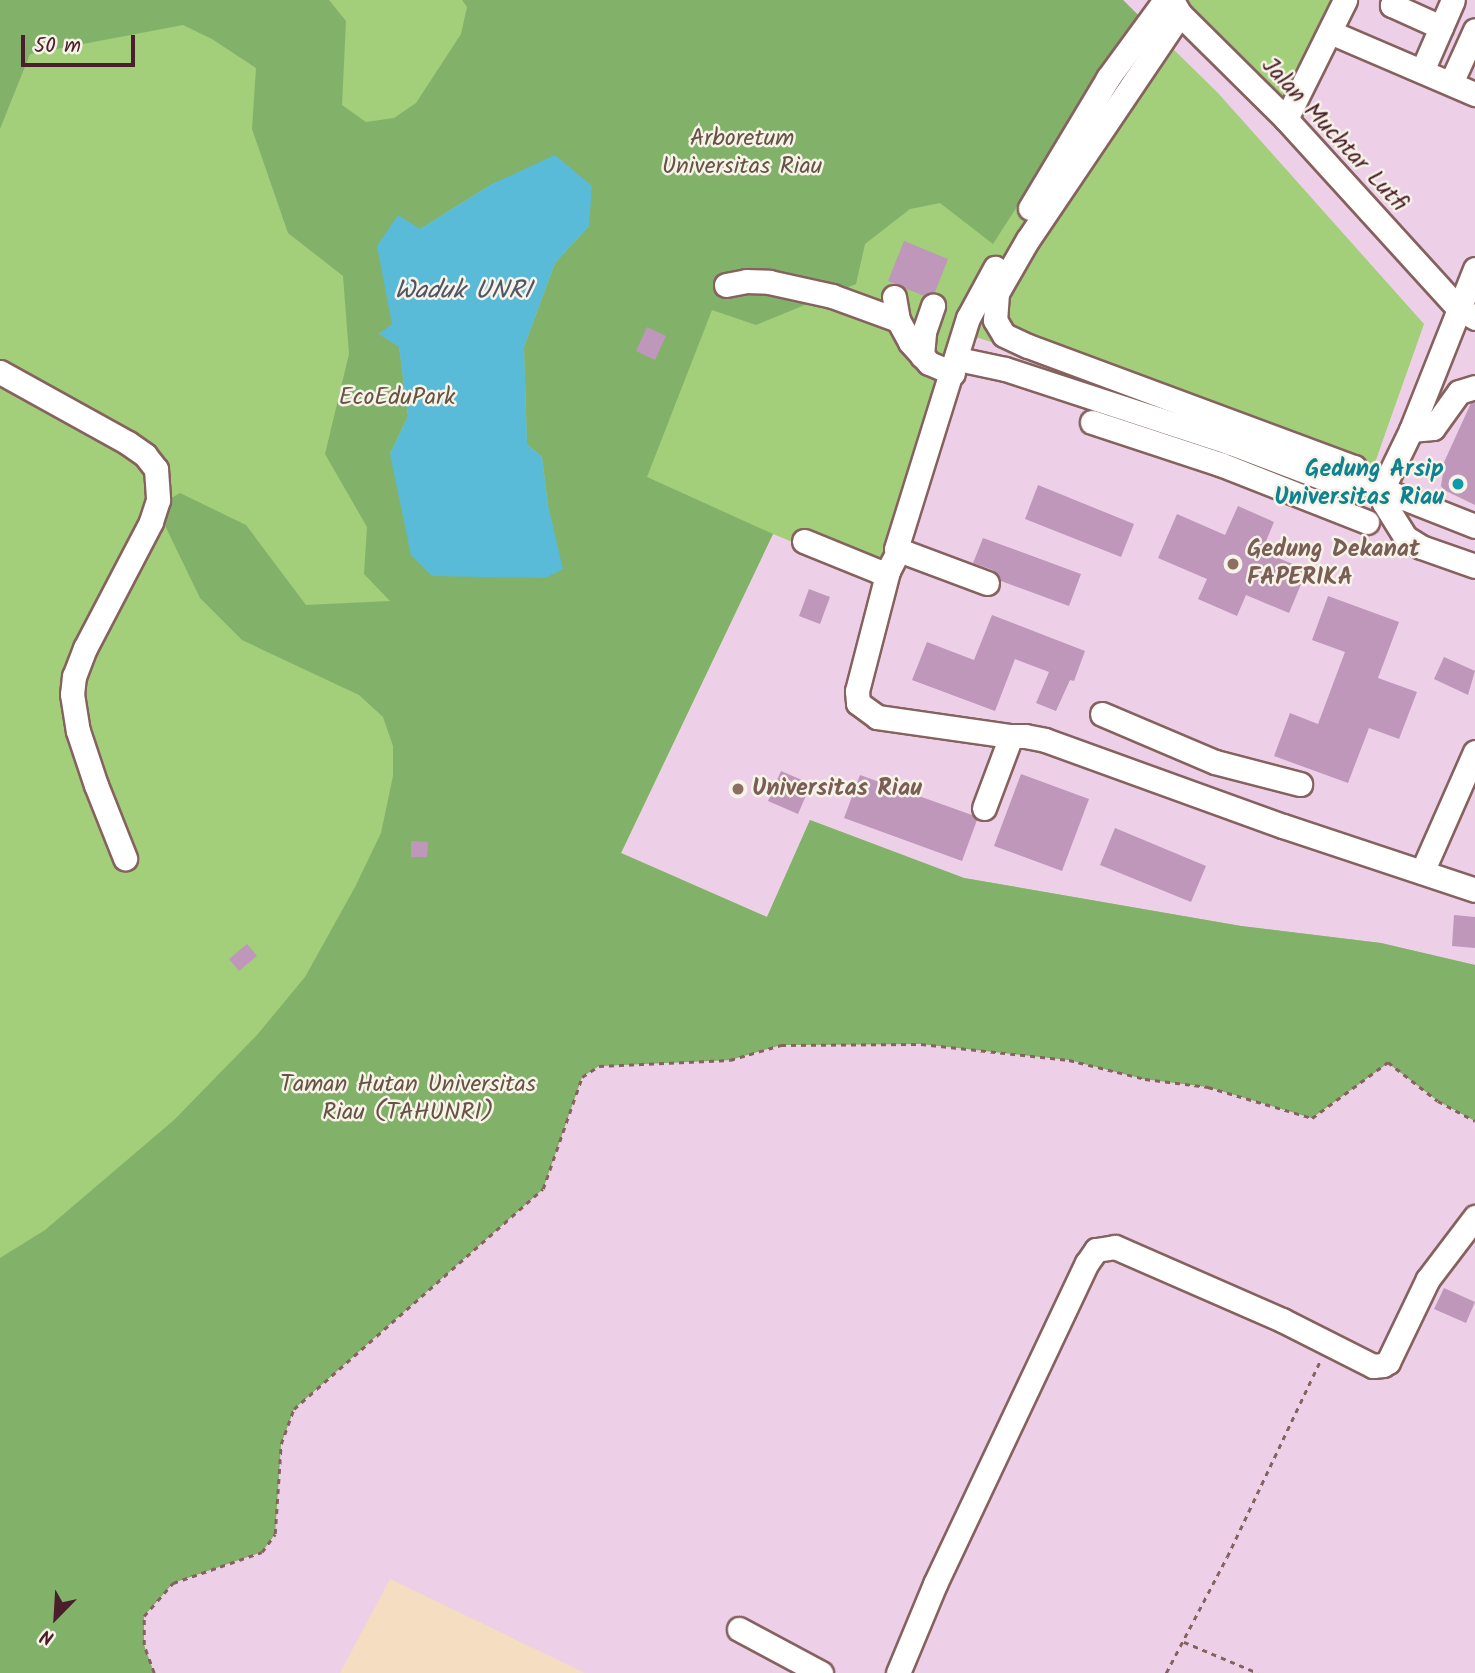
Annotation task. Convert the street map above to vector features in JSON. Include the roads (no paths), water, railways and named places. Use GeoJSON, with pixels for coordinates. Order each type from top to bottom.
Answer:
{"type":"FeatureCollection","features":[{"type":"Feature","properties":{"kind":"street"},"geometry":{"type":"LineString","coordinates":[[1286,120],[1345,0]]}},
{"type":"Feature","properties":{"kind":"street"},"geometry":{"type":"LineString","coordinates":[[1422,71],[1453,0]]}},
{"type":"Feature","properties":{"kind":"street"},"geometry":{"type":"LineString","coordinates":[[1172,5],[1108,78],[1002,255],[968,318],[956,366],[888,571],[857,691],[858,704],[877,717],[1045,740],[1475,890]]}},
{"type":"Feature","properties":{"kind":"street"},"geometry":{"type":"LineString","coordinates":[[1172,5],[997,292],[995,320],[1004,335],[1028,346],[1354,467],[1374,487],[1405,537],[1421,547],[1475,566]]}},
{"type":"Feature","properties":{"kind":"street","name":"Jalan Muchtar Lutfi"},"geometry":{"type":"LineString","coordinates":[[1172,5],[1286,120],[1466,313]]}},
{"type":"Feature","properties":{"kind":"street"},"geometry":{"type":"LineString","coordinates":[[1391,8],[1441,27]]}},
{"type":"Feature","properties":{"kind":"street"},"geometry":{"type":"LineString","coordinates":[[1451,83],[1475,30]]}},
{"type":"Feature","properties":{"kind":"street"},"geometry":{"type":"LineString","coordinates":[[1330,32],[1475,94]]}},
{"type":"Feature","properties":{"kind":"street"},"geometry":{"type":"LineString","coordinates":[[1374,487],[1411,430],[1466,313],[1475,269]]}},
{"type":"Feature","properties":{"kind":"street"},"geometry":{"type":"LineString","coordinates":[[726,285],[746,281],[769,282],[896,309],[922,356],[940,371],[956,366],[1005,369],[1231,443],[1367,522]]}},
{"type":"Feature","properties":{"kind":"street"},"geometry":{"type":"LineString","coordinates":[[922,356],[924,332],[933,306]]}},
{"type":"Feature","properties":{"kind":"street"},"geometry":{"type":"LineString","coordinates":[[0,372],[128,443],[145,455],[156,469],[158,500],[151,522],[85,648],[74,676],[72,694],[89,763],[125,858]]}},
{"type":"Feature","properties":{"kind":"street"},"geometry":{"type":"LineString","coordinates":[[1411,430],[1433,428],[1459,392],[1475,387]]}},
{"type":"Feature","properties":{"kind":"street"},"geometry":{"type":"LineString","coordinates":[[1092,422],[1220,464],[1346,487],[1374,487],[1475,526]]}},
{"type":"Feature","properties":{"kind":"street"},"geometry":{"type":"LineString","coordinates":[[1220,464],[1231,443]]}},
{"type":"Feature","properties":{"kind":"street"},"geometry":{"type":"LineString","coordinates":[[804,541],[870,568],[888,571]]}},
{"type":"Feature","properties":{"kind":"street"},"geometry":{"type":"LineString","coordinates":[[896,549],[987,583]]}},
{"type":"Feature","properties":{"kind":"street"},"geometry":{"type":"LineString","coordinates":[[1102,714],[1215,762],[1300,784]]}},
{"type":"Feature","properties":{"kind":"street"},"geometry":{"type":"LineString","coordinates":[[984,808],[1011,736]]}},
{"type":"Feature","properties":{"kind":"street"},"geometry":{"type":"LineString","coordinates":[[1422,872],[1475,752]]}},
{"type":"Feature","properties":{"kind":"street"},"geometry":{"type":"LineString","coordinates":[[1196,794],[1215,762]]}},
{"type":"Feature","properties":{"kind":"street"},"geometry":{"type":"LineString","coordinates":[[898,1673],[936,1584],[1087,1263],[1096,1250],[1115,1247],[1329,1342],[1373,1366],[1388,1362],[1428,1279],[1475,1217]]}},
{"type":"Feature","properties":{"kind":"street"},"geometry":{"type":"LineString","coordinates":[[740,1629],[821,1673]]}},
{"type":"Feature","properties":{"kind":"water","name":"Waduk UNRI"},"geometry":{"type":"Polygon","coordinates":[[[555,155],[592,186],[589,226],[555,263],[524,347],[527,444],[542,457],[548,505],[563,569],[545,578],[432,576],[411,555],[390,454],[408,416],[399,347],[379,334],[392,324],[377,246],[398,215],[420,229],[492,184],[555,155]]]}},
{"type":"Feature","properties":{"kind":"place","name":"Gedung Arsip Universitas Riau"},"geometry":{"type":"Point","coordinates":[1458,484]}},
{"type":"Feature","properties":{"kind":"place","name":"Gedung Dekanat FAPERIKA"},"geometry":{"type":"Point","coordinates":[1233,564]}},
{"type":"Feature","properties":{"kind":"place","name":"Universitas Riau"},"geometry":{"type":"Point","coordinates":[738,789]}},
{"type":"Feature","properties":{"kind":"park label","name":"Arboretum Universitas Riau"},"geometry":{"type":"Point","coordinates":[742,153]}},
{"type":"Feature","properties":{"kind":"park label","name":"EcoEduPark"},"geometry":{"type":"Point","coordinates":[397,398]}},
{"type":"Feature","properties":{"kind":"park label","name":"Taman Hutan Universitas Riau (TAHUNRI)"},"geometry":{"type":"Point","coordinates":[408,1099]}}]}
